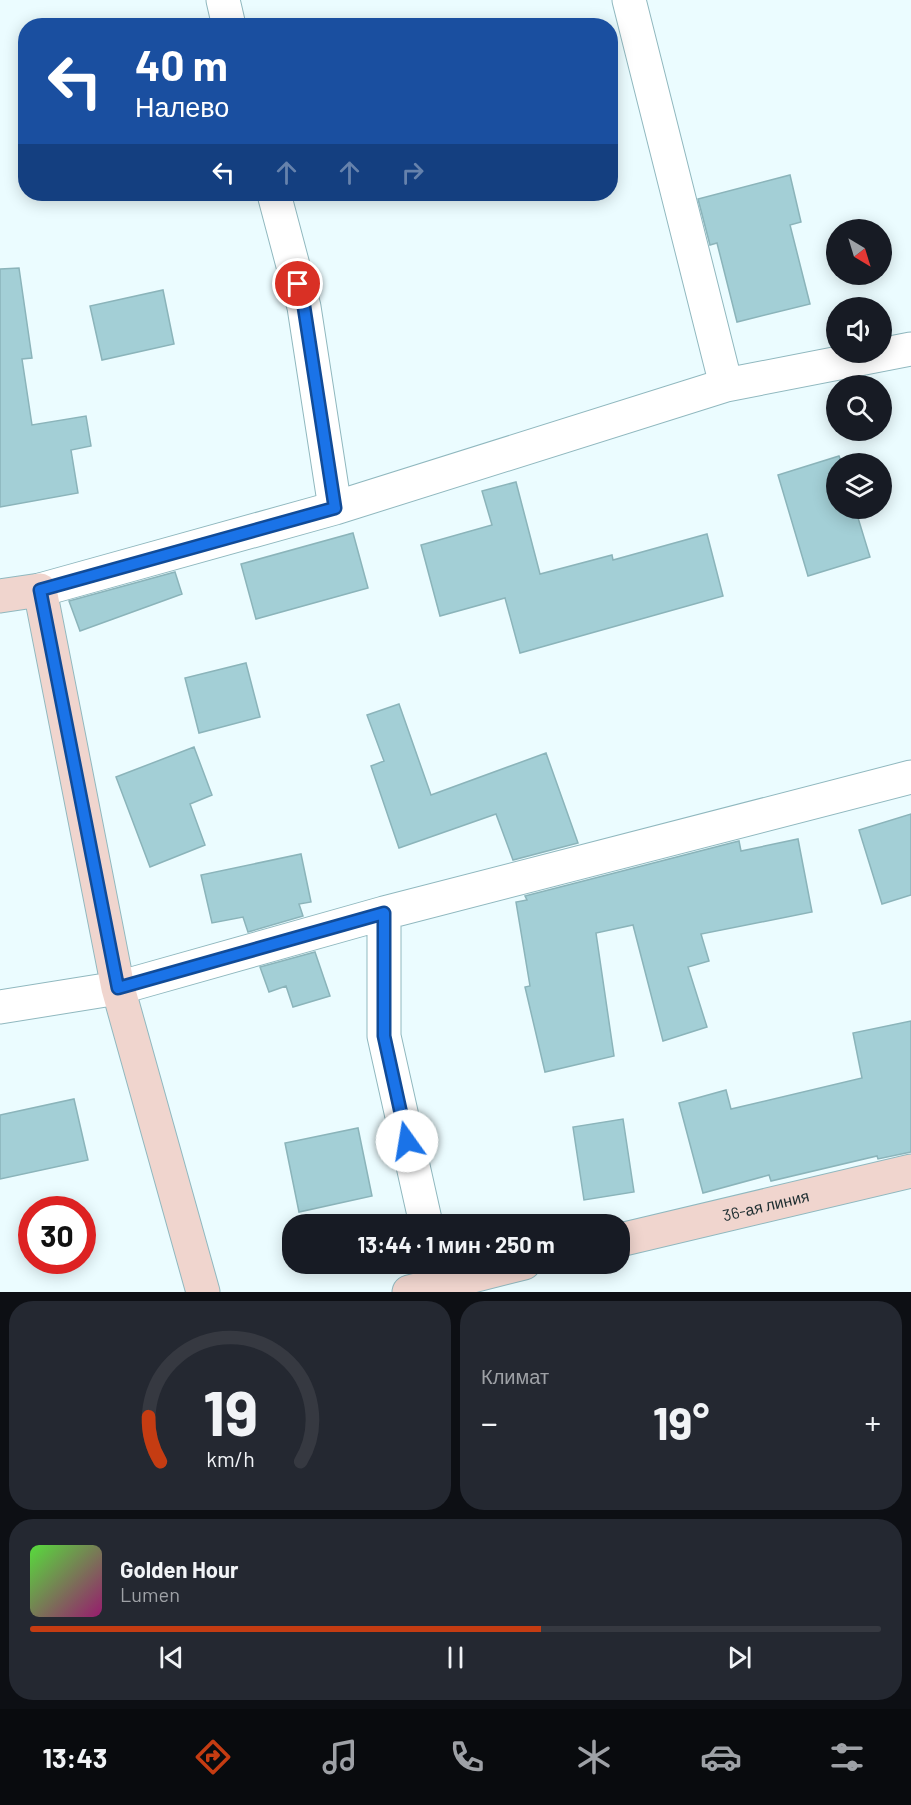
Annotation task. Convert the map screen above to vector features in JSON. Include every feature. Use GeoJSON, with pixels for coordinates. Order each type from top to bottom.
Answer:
{"type":"FeatureCollection","features":[{"type":"Feature","properties":{"kind":"street"},"geometry":{"type":"LineString","coordinates":[[223,0],[227,18]]}},
{"type":"Feature","properties":{"kind":"street"},"geometry":{"type":"LineString","coordinates":[[629,0],[726,385]]}},
{"type":"Feature","properties":{"kind":"street"},"geometry":{"type":"LineString","coordinates":[[276,201],[304,307],[335,508]]}},
{"type":"Feature","properties":{"kind":"street"},"geometry":{"type":"LineString","coordinates":[[0,596],[40,590],[335,508],[726,385],[911,349]]}},
{"type":"Feature","properties":{"kind":"street"},"geometry":{"type":"LineString","coordinates":[[40,590],[118,988],[204,1292]]}},
{"type":"Feature","properties":{"kind":"street"},"geometry":{"type":"LineString","coordinates":[[0,1007],[118,988],[384,913],[911,777]]}},
{"type":"Feature","properties":{"kind":"street"},"geometry":{"type":"LineString","coordinates":[[384,913],[384,1036],[424,1214]]}},
{"type":"Feature","properties":{"kind":"street","name":"36-ая линия"},"geometry":{"type":"LineString","coordinates":[[630,1238],[911,1171]]}},
{"type":"Feature","properties":{"kind":"street"},"geometry":{"type":"LineString","coordinates":[[428,1279],[458,1274]]}},
{"type":"Feature","properties":{"kind":"building"},"geometry":{"type":"Polygon","coordinates":[[[790,175],[801,222],[790,225],[810,304],[737,322],[717,243],[710,245],[698,199],[790,175]]]}},
{"type":"Feature","properties":{"kind":"building"},"geometry":{"type":"Polygon","coordinates":[[[19,268],[32,358],[22,359],[32,425],[86,416],[91,446],[71,450],[78,493],[0,507],[0,269],[19,268]]]}},
{"type":"Feature","properties":{"kind":"building"},"geometry":{"type":"Polygon","coordinates":[[[163,290],[174,344],[102,360],[90,306],[163,290]]]}},
{"type":"Feature","properties":{"kind":"building"},"geometry":{"type":"Polygon","coordinates":[[[826,460],[826,519],[858,519],[870,557],[808,576],[778,475],[826,460]]]}},
{"type":"Feature","properties":{"kind":"building"},"geometry":{"type":"Polygon","coordinates":[[[516,482],[540,574],[612,555],[613,560],[707,534],[723,596],[520,653],[505,598],[440,616],[421,545],[492,525],[482,491],[516,482]]]}},
{"type":"Feature","properties":{"kind":"building"},"geometry":{"type":"Polygon","coordinates":[[[353,533],[368,588],[256,619],[241,564],[353,533]]]}},
{"type":"Feature","properties":{"kind":"building"},"geometry":{"type":"Polygon","coordinates":[[[175,572],[182,594],[80,631],[69,601],[175,572]]]}},
{"type":"Feature","properties":{"kind":"building"},"geometry":{"type":"Polygon","coordinates":[[[246,663],[260,717],[199,733],[185,678],[246,663]]]}},
{"type":"Feature","properties":{"kind":"building"},"geometry":{"type":"Polygon","coordinates":[[[399,704],[431,795],[546,753],[578,843],[513,860],[496,814],[399,848],[371,766],[384,761],[367,715],[399,704]]]}},
{"type":"Feature","properties":{"kind":"building"},"geometry":{"type":"Polygon","coordinates":[[[194,747],[212,795],[190,804],[205,845],[150,867],[116,777],[194,747]]]}},
{"type":"Feature","properties":{"kind":"building"},"geometry":{"type":"Polygon","coordinates":[[[911,814],[911,895],[882,904],[859,830],[911,814]]]}},
{"type":"Feature","properties":{"kind":"building"},"geometry":{"type":"Polygon","coordinates":[[[798,839],[812,912],[701,934],[709,961],[688,967],[707,1027],[663,1041],[633,925],[596,933],[614,1056],[545,1072],[525,987],[530,986],[516,902],[527,900],[525,896],[739,841],[741,851],[798,839]]]}},
{"type":"Feature","properties":{"kind":"building"},"geometry":{"type":"Polygon","coordinates":[[[301,854],[311,902],[299,904],[303,916],[248,932],[243,917],[212,923],[201,875],[301,854]]]}},
{"type":"Feature","properties":{"kind":"building"},"geometry":{"type":"Polygon","coordinates":[[[315,952],[330,996],[293,1007],[286,986],[269,992],[260,967],[315,952]]]}},
{"type":"Feature","properties":{"kind":"building"},"geometry":{"type":"Polygon","coordinates":[[[911,1021],[911,1152],[878,1159],[877,1156],[771,1181],[769,1175],[703,1193],[679,1103],[726,1090],[731,1109],[862,1078],[853,1033],[911,1021]]]}},
{"type":"Feature","properties":{"kind":"building"},"geometry":{"type":"Polygon","coordinates":[[[74,1099],[88,1160],[0,1179],[0,1115],[74,1099]]]}},
{"type":"Feature","properties":{"kind":"building"},"geometry":{"type":"Polygon","coordinates":[[[623,1119],[634,1192],[584,1200],[573,1127],[623,1119]]]}},
{"type":"Feature","properties":{"kind":"building"},"geometry":{"type":"Polygon","coordinates":[[[358,1128],[372,1196],[299,1212],[285,1143],[358,1128]]]}},
{"type":"Feature","properties":{"kind":"route"},"geometry":{"type":"LineString","coordinates":[[298,284],[304,307],[335,508],[40,590],[118,988],[384,913],[384,1036],[407,1141]]}}]}
